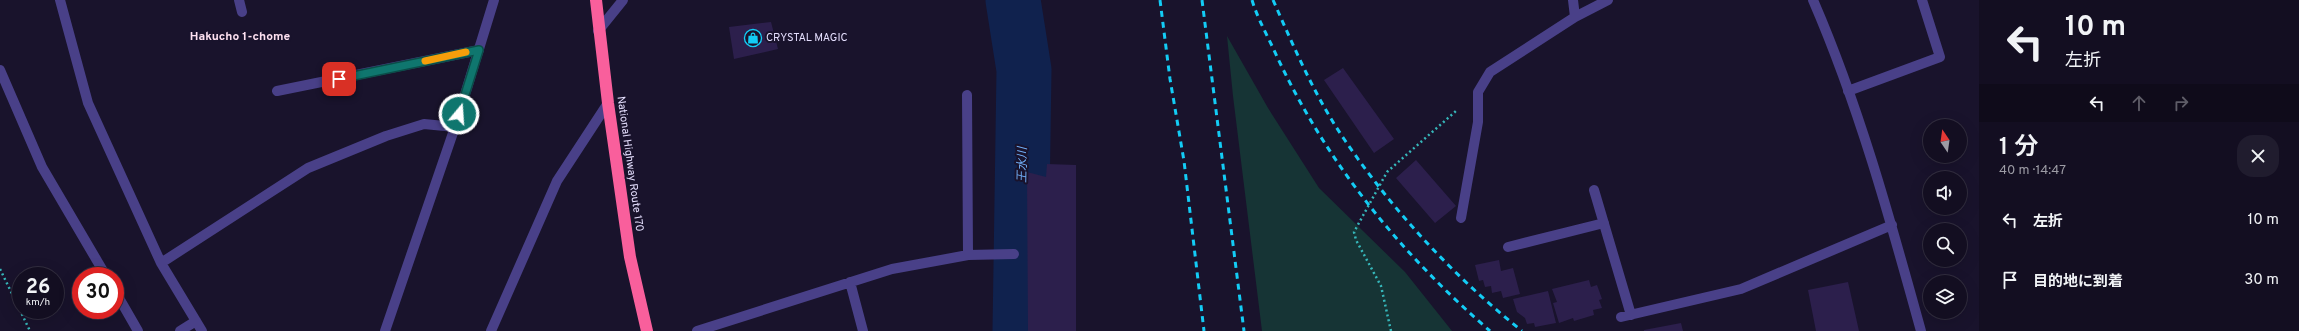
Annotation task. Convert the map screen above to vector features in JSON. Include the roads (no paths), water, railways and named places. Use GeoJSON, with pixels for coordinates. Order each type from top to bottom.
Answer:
{"type":"FeatureCollection","features":[{"type":"Feature","properties":{"kind":"highway","name":"National Highway Route 170"},"geometry":{"type":"LineString","coordinates":[[596,0],[598,31],[630,257],[647,331]]}},
{"type":"Feature","properties":{"kind":"street"},"geometry":{"type":"LineString","coordinates":[[60,0],[88,103],[161,263],[202,331]]}},
{"type":"Feature","properties":{"kind":"street"},"geometry":{"type":"LineString","coordinates":[[239,0],[242,12]]}},
{"type":"Feature","properties":{"kind":"street"},"geometry":{"type":"LineString","coordinates":[[385,331],[455,127],[494,0]]}},
{"type":"Feature","properties":{"kind":"street"},"geometry":{"type":"LineString","coordinates":[[598,31],[623,0]]}},
{"type":"Feature","properties":{"kind":"street"},"geometry":{"type":"LineString","coordinates":[[1573,0],[1575,17]]}},
{"type":"Feature","properties":{"kind":"street"},"geometry":{"type":"LineString","coordinates":[[1461,218],[1478,122],[1478,92],[1490,72],[1575,17],[1608,0]]}},
{"type":"Feature","properties":{"kind":"street"},"geometry":{"type":"LineString","coordinates":[[1813,0],[1835,50],[1892,225],[1921,331]]}},
{"type":"Feature","properties":{"kind":"street"},"geometry":{"type":"LineString","coordinates":[[1848,91],[1940,57],[1922,0]]}},
{"type":"Feature","properties":{"kind":"street"},"geometry":{"type":"LineString","coordinates":[[277,92],[479,50]]}},
{"type":"Feature","properties":{"kind":"street"},"geometry":{"type":"LineString","coordinates":[[0,70],[42,167],[101,267]]}},
{"type":"Feature","properties":{"kind":"street"},"geometry":{"type":"LineString","coordinates":[[966,95],[968,255]]}},
{"type":"Feature","properties":{"kind":"street"},"geometry":{"type":"LineString","coordinates":[[491,331],[557,181],[608,103]]}},
{"type":"Feature","properties":{"kind":"street"},"geometry":{"type":"LineString","coordinates":[[161,263],[308,168],[386,136],[424,124],[455,127]]}},
{"type":"Feature","properties":{"kind":"street"},"geometry":{"type":"LineString","coordinates":[[1594,190],[1604,223],[1626,316],[1741,289],[1892,225]]}},
{"type":"Feature","properties":{"kind":"street"},"geometry":{"type":"LineString","coordinates":[[1508,247],[1604,223]]}},
{"type":"Feature","properties":{"kind":"street"},"geometry":{"type":"LineString","coordinates":[[697,331],[892,269],[968,255],[1014,254]]}},
{"type":"Feature","properties":{"kind":"street"},"geometry":{"type":"LineString","coordinates":[[850,282],[863,331]]}},
{"type":"Feature","properties":{"kind":"street"},"geometry":{"type":"LineString","coordinates":[[124,307],[138,331]]}},
{"type":"Feature","properties":{"kind":"street"},"geometry":{"type":"LineString","coordinates":[[180,331],[196,322]]}},
{"type":"Feature","properties":{"kind":"waterway","name":"王水川"},"geometry":{"type":"LineString","coordinates":[[1013,0],[1024,70],[1020,331]]}},
{"type":"Feature","properties":{"kind":"railway"},"geometry":{"type":"LineString","coordinates":[[1160,0],[1170,79],[1184,161],[1204,331]]}},
{"type":"Feature","properties":{"kind":"railway"},"geometry":{"type":"LineString","coordinates":[[1202,0],[1244,331]]}},
{"type":"Feature","properties":{"kind":"railway"},"geometry":{"type":"LineString","coordinates":[[1252,0],[1256,13],[1294,90],[1316,129],[1340,166],[1395,236],[1425,269],[1490,331]]}},
{"type":"Feature","properties":{"kind":"railway"},"geometry":{"type":"LineString","coordinates":[[1273,0],[1321,101],[1359,161],[1401,214],[1447,264],[1522,331]]}},
{"type":"Feature","properties":{"kind":"place","name":"CRYSTAL MAGIC"},"geometry":{"type":"Point","coordinates":[753,38]}},
{"type":"Feature","properties":{"kind":"district","name":"Hakucho 1-chome"},"geometry":{"type":"Point","coordinates":[240,37]}}]}
